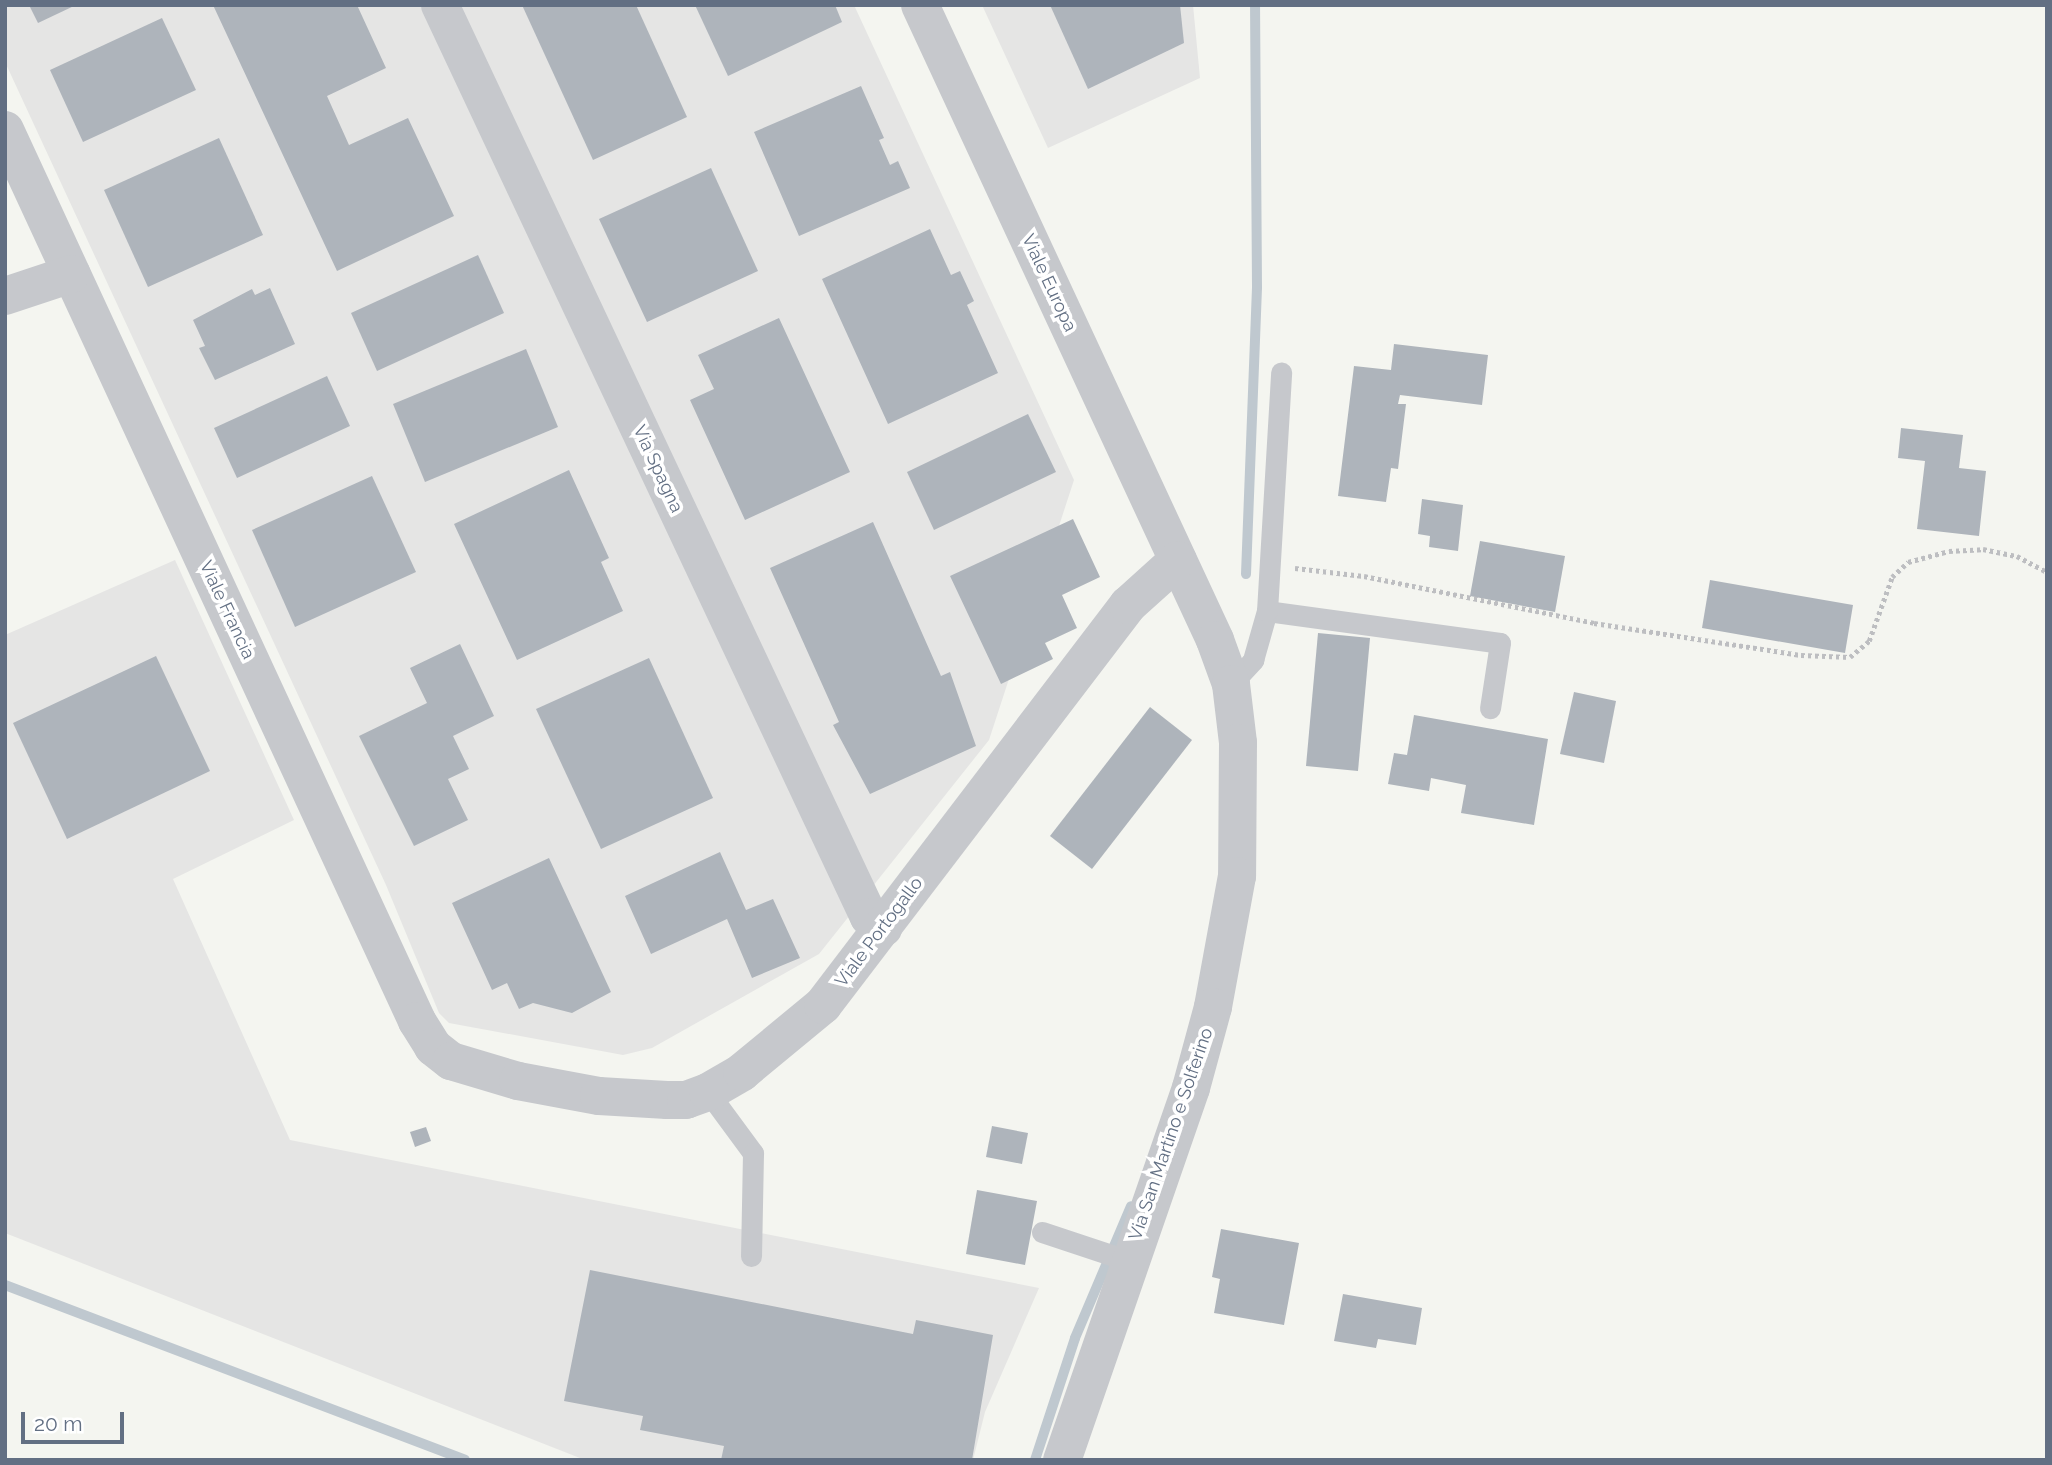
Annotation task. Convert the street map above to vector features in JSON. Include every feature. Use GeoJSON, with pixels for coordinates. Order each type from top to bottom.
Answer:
{"type":"FeatureCollection","features":[{"type":"Feature","properties":{"kind":"street","name":"Via Spagna"},"geometry":{"type":"LineString","coordinates":[[440,5],[869,917],[883,928]]}},
{"type":"Feature","properties":{"kind":"street","name":"Viale Europa"},"geometry":{"type":"LineString","coordinates":[[920,5],[1178,560]]}},
{"type":"Feature","properties":{"kind":"street","name":"Viale Francia"},"geometry":{"type":"LineString","coordinates":[[5,130],[417,1021],[433,1047],[451,1061],[471,1069]]}},
{"type":"Feature","properties":{"kind":"street"},"geometry":{"type":"LineString","coordinates":[[5,296],[71,274]]}},
{"type":"Feature","properties":{"kind":"street","name":"Viale Portogallo"},"geometry":{"type":"LineString","coordinates":[[471,1069],[599,1096],[686,1100],[708,1092],[742,1072],[824,1005],[1128,606],[1178,560]]}},
{"type":"Feature","properties":{"kind":"street","name":"Via San Martino e Solferino"},"geometry":{"type":"LineString","coordinates":[[1062,1460],[1122,1258],[1191,1088],[1227,939],[1240,815],[1231,684],[1178,560]]}},
{"type":"Feature","properties":{"kind":"lane"},"geometry":{"type":"LineString","coordinates":[[1231,684],[1253,660],[1268,611],[1281,372]]}},
{"type":"Feature","properties":{"kind":"lane"},"geometry":{"type":"LineString","coordinates":[[1268,611],[1500,643],[1490,708]]}},
{"type":"Feature","properties":{"kind":"lane"},"geometry":{"type":"LineString","coordinates":[[708,1092],[753,1153],[751,1256]]}},
{"type":"Feature","properties":{"kind":"lane"},"geometry":{"type":"LineString","coordinates":[[1042,1232],[1122,1258]]}},
{"type":"Feature","properties":{"kind":"path"},"geometry":{"type":"LineString","coordinates":[[1270,566],[1364,576],[1594,623],[1801,655],[1850,657],[1869,641],[1892,577],[1908,562],[1949,551],[1983,549],[2017,556],[2047,572]]}},
{"type":"Feature","properties":{"kind":"shaded area"},"geometry":{"type":"Polygon","coordinates":[[[5,5],[854,5],[1074,480],[989,740],[819,954],[652,1048],[623,1055],[449,1023],[439,1013],[386,885],[5,62],[5,5]]]}},
{"type":"Feature","properties":{"kind":"shaded area"},"geometry":{"type":"Polygon","coordinates":[[[982,5],[1193,5],[1200,78],[1048,148],[982,5]]]}},
{"type":"Feature","properties":{"kind":"shaded area"},"geometry":{"type":"Polygon","coordinates":[[[175,560],[294,820],[173,879],[290,1140],[1039,1288],[985,1412],[973,1460],[585,1460],[5,1233],[5,635],[175,560]]]}},
{"type":"Feature","properties":{"kind":"building"},"geometry":{"type":"Polygon","coordinates":[[[29,5],[76,5],[38,23],[29,5]]]}},
{"type":"Feature","properties":{"kind":"building"},"geometry":{"type":"Polygon","coordinates":[[[213,5],[357,5],[386,68],[327,96],[349,145],[408,118],[454,216],[337,271],[213,5]]]}},
{"type":"Feature","properties":{"kind":"building"},"geometry":{"type":"Polygon","coordinates":[[[522,5],[636,5],[687,117],[593,160],[522,5]]]}},
{"type":"Feature","properties":{"kind":"building"},"geometry":{"type":"Polygon","coordinates":[[[695,5],[835,5],[842,22],[728,76],[695,5]]]}},
{"type":"Feature","properties":{"kind":"building"},"geometry":{"type":"Polygon","coordinates":[[[1050,5],[1180,5],[1184,43],[1088,89],[1050,5]]]}},
{"type":"Feature","properties":{"kind":"building"},"geometry":{"type":"Polygon","coordinates":[[[162,18],[196,90],[83,142],[50,70],[162,18]]]}},
{"type":"Feature","properties":{"kind":"building"},"geometry":{"type":"Polygon","coordinates":[[[861,86],[884,138],[879,140],[890,165],[898,161],[910,188],[799,236],[754,132],[861,86]]]}},
{"type":"Feature","properties":{"kind":"building"},"geometry":{"type":"Polygon","coordinates":[[[219,138],[263,235],[148,287],[104,190],[219,138]]]}},
{"type":"Feature","properties":{"kind":"building"},"geometry":{"type":"Polygon","coordinates":[[[711,168],[758,271],[647,322],[599,219],[711,168]]]}},
{"type":"Feature","properties":{"kind":"building"},"geometry":{"type":"Polygon","coordinates":[[[930,229],[951,275],[960,271],[974,301],[967,305],[998,373],[888,424],[822,279],[930,229]]]}},
{"type":"Feature","properties":{"kind":"building"},"geometry":{"type":"Polygon","coordinates":[[[478,255],[504,313],[377,371],[351,313],[478,255]]]}},
{"type":"Feature","properties":{"kind":"building"},"geometry":{"type":"Polygon","coordinates":[[[270,288],[295,344],[215,380],[199,348],[205,346],[193,320],[252,289],[255,295],[270,288]]]}},
{"type":"Feature","properties":{"kind":"building"},"geometry":{"type":"Polygon","coordinates":[[[779,318],[850,472],[745,520],[690,400],[714,389],[698,355],[779,318]]]}},
{"type":"Feature","properties":{"kind":"building"},"geometry":{"type":"Polygon","coordinates":[[[1394,344],[1488,355],[1482,405],[1400,395],[1398,404],[1406,404],[1398,469],[1391,468],[1386,502],[1338,496],[1354,366],[1391,370],[1394,344]]]}},
{"type":"Feature","properties":{"kind":"building"},"geometry":{"type":"Polygon","coordinates":[[[526,349],[558,427],[425,482],[393,404],[526,349]]]}},
{"type":"Feature","properties":{"kind":"building"},"geometry":{"type":"Polygon","coordinates":[[[327,376],[350,426],[237,478],[214,428],[327,376]]]}},
{"type":"Feature","properties":{"kind":"building"},"geometry":{"type":"Polygon","coordinates":[[[1028,414],[1056,472],[934,530],[907,472],[1028,414]]]}},
{"type":"Feature","properties":{"kind":"building"},"geometry":{"type":"Polygon","coordinates":[[[1901,428],[1963,435],[1959,468],[1986,471],[1979,536],[1917,529],[1925,461],[1898,458],[1901,428]]]}},
{"type":"Feature","properties":{"kind":"building"},"geometry":{"type":"Polygon","coordinates":[[[569,470],[609,558],[601,562],[623,611],[517,660],[454,524],[569,470]]]}},
{"type":"Feature","properties":{"kind":"building"},"geometry":{"type":"Polygon","coordinates":[[[372,476],[416,572],[295,627],[252,530],[372,476]]]}},
{"type":"Feature","properties":{"kind":"building"},"geometry":{"type":"Polygon","coordinates":[[[1422,499],[1463,505],[1458,551],[1429,547],[1430,536],[1418,534],[1422,499]]]}},
{"type":"Feature","properties":{"kind":"building"},"geometry":{"type":"Polygon","coordinates":[[[1073,519],[1100,577],[1062,595],[1077,628],[1045,643],[1053,659],[1001,684],[950,576],[1073,519]]]}},
{"type":"Feature","properties":{"kind":"building"},"geometry":{"type":"Polygon","coordinates":[[[873,522],[941,676],[950,672],[976,746],[870,794],[833,725],[839,722],[770,568],[873,522]]]}},
{"type":"Feature","properties":{"kind":"building"},"geometry":{"type":"Polygon","coordinates":[[[1480,541],[1565,556],[1555,612],[1470,596],[1480,541]]]}},
{"type":"Feature","properties":{"kind":"building"},"geometry":{"type":"Polygon","coordinates":[[[1710,580],[1853,605],[1845,653],[1702,628],[1710,580]]]}},
{"type":"Feature","properties":{"kind":"building"},"geometry":{"type":"Polygon","coordinates":[[[1318,633],[1370,638],[1358,771],[1306,766],[1318,633]]]}},
{"type":"Feature","properties":{"kind":"building"},"geometry":{"type":"Polygon","coordinates":[[[460,644],[494,716],[453,736],[469,769],[448,779],[468,820],[414,846],[359,736],[427,703],[410,668],[460,644]]]}},
{"type":"Feature","properties":{"kind":"building"},"geometry":{"type":"Polygon","coordinates":[[[156,656],[210,771],[67,839],[13,723],[156,656]]]}},
{"type":"Feature","properties":{"kind":"building"},"geometry":{"type":"Polygon","coordinates":[[[649,658],[713,798],[601,849],[536,709],[649,658]]]}},
{"type":"Feature","properties":{"kind":"building"},"geometry":{"type":"Polygon","coordinates":[[[1574,692],[1616,701],[1604,763],[1560,754],[1574,692]]]}},
{"type":"Feature","properties":{"kind":"building"},"geometry":{"type":"Polygon","coordinates":[[[1150,707],[1192,740],[1092,869],[1050,836],[1150,707]]]}},
{"type":"Feature","properties":{"kind":"building"},"geometry":{"type":"Polygon","coordinates":[[[1414,715],[1548,739],[1534,825],[1461,813],[1466,785],[1431,778],[1429,791],[1388,784],[1394,753],[1407,755],[1414,715]]]}},
{"type":"Feature","properties":{"kind":"building"},"geometry":{"type":"Polygon","coordinates":[[[720,852],[746,910],[773,899],[800,958],[752,978],[727,919],[651,954],[625,896],[720,852]]]}},
{"type":"Feature","properties":{"kind":"building"},"geometry":{"type":"Polygon","coordinates":[[[549,858],[611,992],[572,1013],[533,1003],[519,1009],[507,983],[492,990],[452,903],[549,858]]]}},
{"type":"Feature","properties":{"kind":"building"},"geometry":{"type":"Polygon","coordinates":[[[992,1126],[1028,1133],[1022,1164],[986,1157],[992,1126]]]}},
{"type":"Feature","properties":{"kind":"building"},"geometry":{"type":"Polygon","coordinates":[[[426,1127],[431,1141],[415,1147],[410,1132],[426,1127]]]}},
{"type":"Feature","properties":{"kind":"building"},"geometry":{"type":"Polygon","coordinates":[[[977,1190],[1037,1201],[1025,1265],[966,1254],[977,1190]]]}},
{"type":"Feature","properties":{"kind":"building"},"geometry":{"type":"Polygon","coordinates":[[[1221,1229],[1299,1243],[1284,1325],[1214,1313],[1220,1279],[1212,1277],[1221,1229]]]}},
{"type":"Feature","properties":{"kind":"building"},"geometry":{"type":"Polygon","coordinates":[[[590,1270],[913,1334],[916,1320],[993,1335],[972,1460],[721,1460],[724,1446],[640,1430],[643,1416],[564,1401],[590,1270]]]}},
{"type":"Feature","properties":{"kind":"building"},"geometry":{"type":"Polygon","coordinates":[[[1343,1294],[1422,1308],[1416,1345],[1378,1339],[1376,1348],[1334,1341],[1343,1294]]]}},
{"type":"Feature","properties":{"kind":"waterway"},"geometry":{"type":"LineString","coordinates":[[1246,574],[1257,287],[1255,5]]}},
{"type":"Feature","properties":{"kind":"waterway"},"geometry":{"type":"LineString","coordinates":[[1035,1460],[1075,1338],[1131,1206]]}},
{"type":"Feature","properties":{"kind":"waterway"},"geometry":{"type":"LineString","coordinates":[[5,1285],[465,1460]]}}]}
